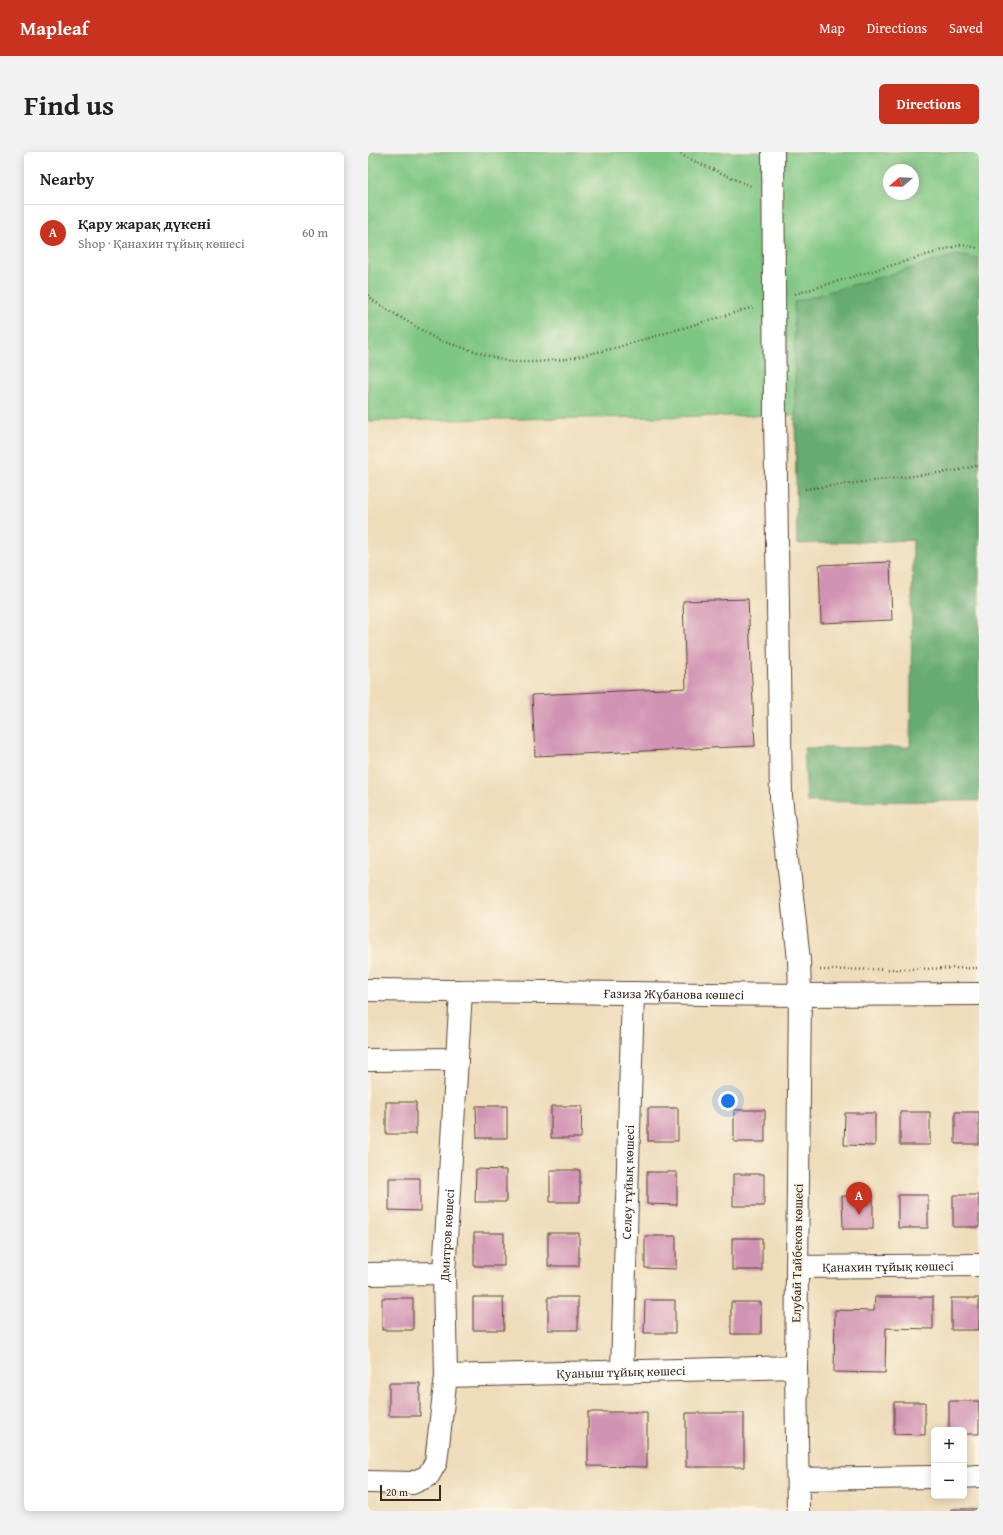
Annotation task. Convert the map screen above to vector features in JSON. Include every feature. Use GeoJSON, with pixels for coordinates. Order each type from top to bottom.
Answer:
{"type":"FeatureCollection","features":[{"type":"Feature","properties":{"kind":"street","name":"Елубай Тайбеков көшесі"},"geometry":{"type":"LineString","coordinates":[[773,152],[782,797],[799,970],[800,996],[796,1367],[798,1511]]}},
{"type":"Feature","properties":{"kind":"street","name":"Ғазиза Жұбанова көшесі"},"geometry":{"type":"LineString","coordinates":[[368,990],[800,996],[979,994]]}},
{"type":"Feature","properties":{"kind":"street","name":"Дмитров көшесі"},"geometry":{"type":"LineString","coordinates":[[368,1482],[412,1483],[428,1476],[436,1462],[446,1376],[444,1273],[461,992]]}},
{"type":"Feature","properties":{"kind":"street","name":"Селеу тұйық көшесі"},"geometry":{"type":"LineString","coordinates":[[622,1371],[633,993]]}},
{"type":"Feature","properties":{"kind":"street"},"geometry":{"type":"LineString","coordinates":[[368,1060],[457,1059]]}},
{"type":"Feature","properties":{"kind":"street","name":"Қанахин тұйық көшесі"},"geometry":{"type":"LineString","coordinates":[[797,1267],[979,1265]]}},
{"type":"Feature","properties":{"kind":"street"},"geometry":{"type":"LineString","coordinates":[[368,1274],[444,1273]]}},
{"type":"Feature","properties":{"kind":"street","name":"Қуаныш тұйық көшесі"},"geometry":{"type":"LineString","coordinates":[[446,1376],[796,1367]]}},
{"type":"Feature","properties":{"kind":"street"},"geometry":{"type":"LineString","coordinates":[[967,1477],[979,1476]]}},
{"type":"Feature","properties":{"kind":"street"},"geometry":{"type":"LineString","coordinates":[[798,1479],[931,1477]]}},
{"type":"Feature","properties":{"kind":"path"},"geometry":{"type":"LineString","coordinates":[[678,152],[687,158],[763,191],[773,198]]}},
{"type":"Feature","properties":{"kind":"path"},"geometry":{"type":"LineString","coordinates":[[368,295],[375,302],[438,340],[509,362],[537,362],[567,359],[615,348],[960,245],[979,248]]}},
{"type":"Feature","properties":{"kind":"path"},"geometry":{"type":"LineString","coordinates":[[805,489],[955,471],[979,465]]}},
{"type":"Feature","properties":{"kind":"path"},"geometry":{"type":"LineString","coordinates":[[799,970],[979,968]]}},
{"type":"Feature","properties":{"kind":"green space"},"geometry":{"type":"Polygon","coordinates":[[[368,152],[979,152],[979,541],[913,540],[797,544],[795,415],[368,421],[368,152]]]}},
{"type":"Feature","properties":{"kind":"green space"},"geometry":{"type":"Polygon","coordinates":[[[956,255],[979,259],[979,801],[807,802],[804,748],[910,747],[913,540],[797,544],[794,302],[956,255]]]}},
{"type":"Feature","properties":{"kind":"building"},"geometry":{"type":"Polygon","coordinates":[[[890,562],[892,620],[821,623],[819,565],[890,562]]]}},
{"type":"Feature","properties":{"kind":"building"},"geometry":{"type":"Polygon","coordinates":[[[748,599],[755,746],[535,756],[532,695],[686,688],[683,601],[748,599]]]}},
{"type":"Feature","properties":{"kind":"building"},"geometry":{"type":"Polygon","coordinates":[[[386,1102],[416,1102],[416,1134],[386,1134],[386,1102]]]}},
{"type":"Feature","properties":{"kind":"building"},"geometry":{"type":"Polygon","coordinates":[[[476,1106],[507,1106],[507,1138],[477,1138],[476,1106]]]}},
{"type":"Feature","properties":{"kind":"building"},"geometry":{"type":"Polygon","coordinates":[[[551,1106],[582,1106],[581,1138],[551,1138],[551,1106]]]}},
{"type":"Feature","properties":{"kind":"building"},"geometry":{"type":"Polygon","coordinates":[[[648,1108],[678,1108],[678,1141],[648,1141],[648,1108]]]}},
{"type":"Feature","properties":{"kind":"building"},"geometry":{"type":"Polygon","coordinates":[[[734,1110],[765,1110],[765,1142],[734,1142],[734,1110]]]}},
{"type":"Feature","properties":{"kind":"building"},"geometry":{"type":"Polygon","coordinates":[[[900,1112],[930,1112],[930,1145],[900,1145],[900,1112]]]}},
{"type":"Feature","properties":{"kind":"building"},"geometry":{"type":"Polygon","coordinates":[[[955,1112],[979,1112],[979,1144],[955,1144],[955,1112]]]}},
{"type":"Feature","properties":{"kind":"building"},"geometry":{"type":"Polygon","coordinates":[[[845,1113],[875,1113],[875,1146],[844,1145],[845,1113]]]}},
{"type":"Feature","properties":{"kind":"building"},"geometry":{"type":"Polygon","coordinates":[[[476,1169],[506,1170],[506,1202],[475,1202],[476,1169]]]}},
{"type":"Feature","properties":{"kind":"building"},"geometry":{"type":"Polygon","coordinates":[[[550,1170],[580,1170],[580,1202],[550,1202],[550,1170]]]}},
{"type":"Feature","properties":{"kind":"building"},"geometry":{"type":"Polygon","coordinates":[[[647,1172],[677,1172],[677,1205],[647,1204],[647,1172]]]}},
{"type":"Feature","properties":{"kind":"building"},"geometry":{"type":"Polygon","coordinates":[[[733,1174],[764,1174],[764,1206],[733,1206],[733,1174]]]}},
{"type":"Feature","properties":{"kind":"building"},"geometry":{"type":"Polygon","coordinates":[[[389,1178],[420,1178],[420,1211],[389,1210],[389,1178]]]}},
{"type":"Feature","properties":{"kind":"building"},"geometry":{"type":"Polygon","coordinates":[[[898,1195],[928,1195],[928,1228],[898,1228],[898,1195]]]}},
{"type":"Feature","properties":{"kind":"building"},"geometry":{"type":"Polygon","coordinates":[[[953,1195],[979,1195],[979,1227],[953,1227],[953,1195]]]}},
{"type":"Feature","properties":{"kind":"building"},"geometry":{"type":"Polygon","coordinates":[[[842,1196],[873,1196],[873,1229],[843,1229],[842,1196]]]}},
{"type":"Feature","properties":{"kind":"building"},"geometry":{"type":"Polygon","coordinates":[[[474,1233],[504,1233],[504,1266],[474,1266],[474,1233]]]}},
{"type":"Feature","properties":{"kind":"building"},"geometry":{"type":"Polygon","coordinates":[[[548,1233],[579,1233],[579,1266],[548,1266],[548,1233]]]}},
{"type":"Feature","properties":{"kind":"building"},"geometry":{"type":"Polygon","coordinates":[[[645,1236],[676,1236],[676,1269],[645,1268],[645,1236]]]}},
{"type":"Feature","properties":{"kind":"building"},"geometry":{"type":"Polygon","coordinates":[[[732,1238],[762,1238],[762,1270],[732,1270],[732,1238]]]}},
{"type":"Feature","properties":{"kind":"building"},"geometry":{"type":"Polygon","coordinates":[[[473,1297],[503,1297],[504,1330],[473,1330],[473,1297]]]}},
{"type":"Feature","properties":{"kind":"building"},"geometry":{"type":"Polygon","coordinates":[[[548,1297],[578,1297],[578,1330],[548,1330],[548,1297]]]}},
{"type":"Feature","properties":{"kind":"building"},"geometry":{"type":"Polygon","coordinates":[[[875,1297],[933,1297],[933,1329],[886,1328],[885,1373],[834,1372],[835,1310],[874,1311],[875,1297]]]}},
{"type":"Feature","properties":{"kind":"building"},"geometry":{"type":"Polygon","coordinates":[[[382,1298],[413,1298],[413,1330],[382,1330],[382,1298]]]}},
{"type":"Feature","properties":{"kind":"building"},"geometry":{"type":"Polygon","coordinates":[[[951,1298],[979,1298],[979,1330],[951,1330],[951,1298]]]}},
{"type":"Feature","properties":{"kind":"building"},"geometry":{"type":"Polygon","coordinates":[[[645,1300],[675,1300],[675,1333],[644,1333],[645,1300]]]}},
{"type":"Feature","properties":{"kind":"building"},"geometry":{"type":"Polygon","coordinates":[[[731,1302],[761,1302],[761,1334],[731,1334],[731,1302]]]}},
{"type":"Feature","properties":{"kind":"building"},"geometry":{"type":"Polygon","coordinates":[[[389,1383],[420,1383],[420,1416],[389,1416],[389,1383]]]}},
{"type":"Feature","properties":{"kind":"building"},"geometry":{"type":"Polygon","coordinates":[[[949,1401],[979,1401],[979,1434],[967,1434],[967,1427],[949,1427],[949,1401]]]}},
{"type":"Feature","properties":{"kind":"building"},"geometry":{"type":"Polygon","coordinates":[[[894,1402],[925,1402],[925,1435],[894,1434],[894,1402]]]}},
{"type":"Feature","properties":{"kind":"building"},"geometry":{"type":"Polygon","coordinates":[[[588,1412],[647,1412],[647,1467],[588,1466],[588,1412]]]}},
{"type":"Feature","properties":{"kind":"building"},"geometry":{"type":"Polygon","coordinates":[[[686,1413],[744,1413],[744,1467],[686,1467],[686,1413]]]}},
{"type":"Feature","properties":{"kind":"building"},"geometry":{"type":"Polygon","coordinates":[[[951,1509],[979,1509],[979,1511],[951,1511],[951,1509]]]}},
{"type":"Feature","properties":{"kind":"place","name":"Қару жарақ дүкені"},"geometry":{"type":"Point","coordinates":[859,1215]}}]}
